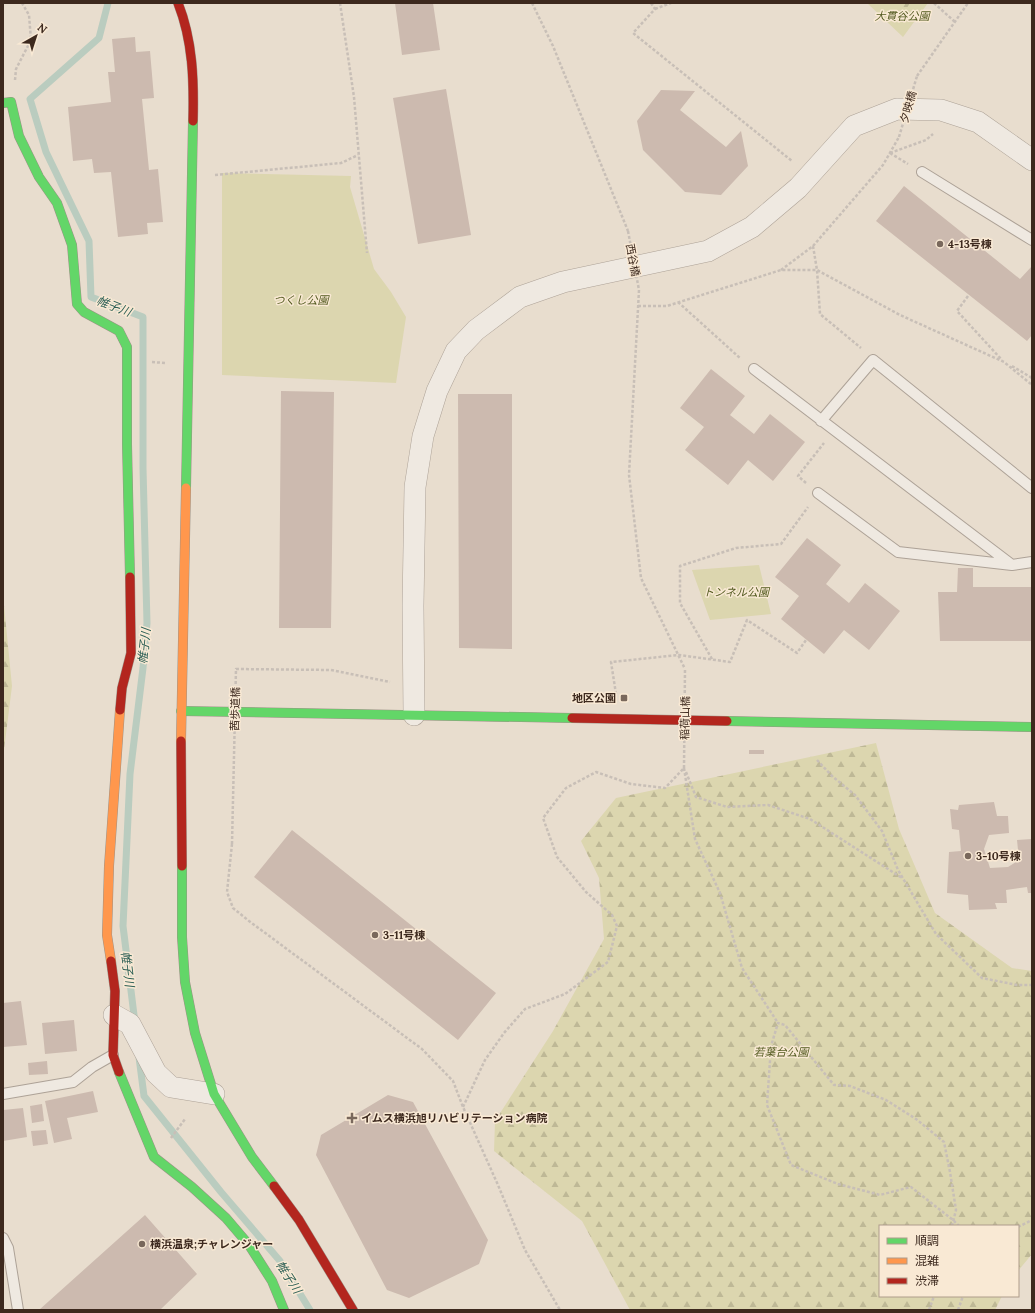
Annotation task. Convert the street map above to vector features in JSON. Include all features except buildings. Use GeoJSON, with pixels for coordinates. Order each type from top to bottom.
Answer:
{"type":"FeatureCollection","features":[{"type":"Feature","properties":{"kind":"street"},"geometry":{"type":"LineString","coordinates":[[178,3],[183,13],[190,49],[194,82],[181,712],[182,937],[185,982],[195,1033],[214,1094],[252,1157],[299,1220],[353,1310]]}},
{"type":"Feature","properties":{"kind":"street"},"geometry":{"type":"LineString","coordinates":[[7,102],[19,136],[38,177],[57,203],[72,245],[77,304],[84,312],[119,331],[127,347],[127,444],[131,653],[122,688],[109,866],[107,935],[114,991],[113,1055],[154,1157],[192,1187],[226,1218],[249,1245],[272,1280],[284,1310]]}},
{"type":"Feature","properties":{"kind":"street"},"geometry":{"type":"LineString","coordinates":[[414,715],[413,606],[415,487],[423,436],[437,391],[456,351],[476,330],[520,298],[563,282],[708,251],[752,226],[798,188],[854,126],[897,109],[941,110],[978,122],[1032,160]]}},
{"type":"Feature","properties":{"kind":"street"},"geometry":{"type":"LineString","coordinates":[[181,712],[1032,727]]}},
{"type":"Feature","properties":{"kind":"street"},"geometry":{"type":"LineString","coordinates":[[114,1015],[130,1024],[156,1072],[171,1086],[214,1094]]}},
{"type":"Feature","properties":{"kind":"lane"},"geometry":{"type":"LineString","coordinates":[[922,172],[1032,240]]}},
{"type":"Feature","properties":{"kind":"lane"},"geometry":{"type":"LineString","coordinates":[[821,421],[873,360],[1032,488]]}},
{"type":"Feature","properties":{"kind":"lane"},"geometry":{"type":"LineString","coordinates":[[754,370],[1012,564]]}},
{"type":"Feature","properties":{"kind":"lane"},"geometry":{"type":"LineString","coordinates":[[818,493],[898,552],[1012,564],[1032,562]]}},
{"type":"Feature","properties":{"kind":"lane"},"geometry":{"type":"LineString","coordinates":[[3,1094],[73,1082],[92,1067],[113,1055]]}},
{"type":"Feature","properties":{"kind":"lane"},"geometry":{"type":"LineString","coordinates":[[3,1238],[8,1248],[18,1310]]}},
{"type":"Feature","properties":{"kind":"path"},"geometry":{"type":"LineString","coordinates":[[7,102],[16,69],[31,40],[29,15],[22,3]]}},
{"type":"Feature","properties":{"kind":"path"},"geometry":{"type":"LineString","coordinates":[[340,3],[354,97],[367,253]]}},
{"type":"Feature","properties":{"kind":"path","name":"西谷橋"},"geometry":{"type":"LineString","coordinates":[[532,3],[553,46],[628,231],[639,290],[629,475],[641,578],[685,669]]}},
{"type":"Feature","properties":{"kind":"path"},"geometry":{"type":"LineString","coordinates":[[651,3],[655,9]]}},
{"type":"Feature","properties":{"kind":"path"},"geometry":{"type":"LineString","coordinates":[[671,3],[655,9],[633,33],[810,175]]}},
{"type":"Feature","properties":{"kind":"path"},"geometry":{"type":"LineString","coordinates":[[934,3],[955,22]]}},
{"type":"Feature","properties":{"kind":"path","name":"夕映橋"},"geometry":{"type":"LineString","coordinates":[[781,270],[813,246],[883,165],[899,137],[917,76],[968,3]]}},
{"type":"Feature","properties":{"kind":"path"},"geometry":{"type":"LineString","coordinates":[[890,153],[926,140],[956,115]]}},
{"type":"Feature","properties":{"kind":"path"},"geometry":{"type":"LineString","coordinates":[[210,175],[341,163],[358,155]]}},
{"type":"Feature","properties":{"kind":"path"},"geometry":{"type":"LineString","coordinates":[[813,246],[817,270],[820,314],[873,360]]}},
{"type":"Feature","properties":{"kind":"path"},"geometry":{"type":"LineString","coordinates":[[638,306],[667,306],[781,270],[817,270],[900,315],[1004,362],[1032,378]]}},
{"type":"Feature","properties":{"kind":"path"},"geometry":{"type":"LineString","coordinates":[[968,296],[957,311],[1004,362],[1032,385]]}},
{"type":"Feature","properties":{"kind":"path"},"geometry":{"type":"LineString","coordinates":[[678,302],[754,370]]}},
{"type":"Feature","properties":{"kind":"path"},"geometry":{"type":"LineString","coordinates":[[150,362],[171,364]]}},
{"type":"Feature","properties":{"kind":"path"},"geometry":{"type":"LineString","coordinates":[[712,659],[680,603],[680,566],[736,548],[780,544],[818,493],[798,476],[834,430]]}},
{"type":"Feature","properties":{"kind":"path"},"geometry":{"type":"LineString","coordinates":[[616,694],[611,662],[679,655],[730,662],[746,620],[797,653],[806,640]]}},
{"type":"Feature","properties":{"kind":"path","name":"茜歩道橋"},"geometry":{"type":"LineString","coordinates":[[395,684],[331,670],[236,669],[232,844],[227,892],[233,908],[249,921],[422,1049],[453,1081],[463,1107]]}},
{"type":"Feature","properties":{"kind":"path","name":"稲荷山橋"},"geometry":{"type":"LineString","coordinates":[[684,768],[685,669]]}},
{"type":"Feature","properties":{"kind":"path"},"geometry":{"type":"LineString","coordinates":[[817,760],[832,776],[855,795],[882,830],[898,870],[936,934],[982,978],[1017,985],[1032,985]]}},
{"type":"Feature","properties":{"kind":"path"},"geometry":{"type":"LineString","coordinates":[[684,768],[696,797],[727,807],[768,805],[810,819],[903,879]]}},
{"type":"Feature","properties":{"kind":"path"},"geometry":{"type":"LineString","coordinates":[[684,768],[695,839],[720,893],[742,968],[778,1023],[785,1025],[834,1085],[850,1086],[886,1100],[916,1119],[944,1142],[956,1210],[952,1225]]}},
{"type":"Feature","properties":{"kind":"path"},"geometry":{"type":"LineString","coordinates":[[560,1310],[525,1250],[463,1107],[485,1060],[504,1033],[525,1009],[565,994],[608,962],[617,926],[612,915],[586,892],[557,857],[543,818],[566,788],[596,772],[631,784],[665,788],[684,768]]}},
{"type":"Feature","properties":{"kind":"path"},"geometry":{"type":"LineString","coordinates":[[778,1023],[771,1046],[766,1106],[792,1165],[838,1184],[880,1196],[911,1187],[958,1225]]}},
{"type":"Feature","properties":{"kind":"path"},"geometry":{"type":"LineString","coordinates":[[169,1140],[185,1119]]}},
{"type":"Feature","properties":{"kind":"path"},"geometry":{"type":"LineString","coordinates":[[1019,1226],[1032,1220]]}},
{"type":"Feature","properties":{"kind":"path"},"geometry":{"type":"LineString","coordinates":[[929,1310],[934,1297]]}},
{"type":"Feature","properties":{"kind":"path"},"geometry":{"type":"LineString","coordinates":[[958,1310],[963,1297]]}},
{"type":"Feature","properties":{"kind":"green space","name":"大貫谷公園"},"geometry":{"type":"Polygon","coordinates":[[[867,3],[928,3],[903,37],[867,3]]]}},
{"type":"Feature","properties":{"kind":"green space"},"geometry":{"type":"Polygon","coordinates":[[[890,3],[910,3],[903,14],[890,3]]]}},
{"type":"Feature","properties":{"kind":"green space","name":"つくし公園"},"geometry":{"type":"Polygon","coordinates":[[[222,173],[351,176],[350,187],[374,269],[391,292],[406,317],[396,383],[222,375],[222,173]]]}},
{"type":"Feature","properties":{"kind":"green space","name":"トンネル公園"},"geometry":{"type":"Polygon","coordinates":[[[759,565],[771,614],[710,620],[692,570],[759,565]]]}},
{"type":"Feature","properties":{"kind":"green space"},"geometry":{"type":"Polygon","coordinates":[[[3,595],[12,686],[3,758],[3,595]]]}},
{"type":"Feature","properties":{"kind":"green space","name":"若葉台公園"},"geometry":{"type":"Polygon","coordinates":[[[876,743],[899,829],[935,913],[1012,968],[1032,971],[1032,1254],[1019,1270],[1019,1225],[879,1225],[879,1297],[1002,1297],[995,1310],[630,1310],[582,1221],[494,1151],[495,1121],[553,1031],[604,939],[599,878],[581,841],[616,798],[876,743]]]}},
{"type":"Feature","properties":{"kind":"waterway","name":"帷子川"},"geometry":{"type":"LineString","coordinates":[[108,3],[99,38],[30,99],[46,152],[89,241],[91,297],[143,317],[143,468],[147,623],[130,774],[123,926],[135,1023]]}},
{"type":"Feature","properties":{"kind":"waterway","name":"帷子川"},"geometry":{"type":"LineString","coordinates":[[139,1057],[144,1096],[221,1192],[280,1261],[310,1310]]}},
{"type":"Feature","properties":{"kind":"traffic: fast"},"geometry":{"type":"LineString","coordinates":[[3,103],[11,102],[19,136],[39,177],[57,203],[72,245],[77,304],[84,312],[119,331],[127,347],[127,444],[130,577]]}},
{"type":"Feature","properties":{"kind":"traffic: fast"},"geometry":{"type":"LineString","coordinates":[[186,488],[193,121]]}},
{"type":"Feature","properties":{"kind":"traffic: fast"},"geometry":{"type":"LineString","coordinates":[[181,711],[572,718]]}},
{"type":"Feature","properties":{"kind":"traffic: fast"},"geometry":{"type":"LineString","coordinates":[[727,721],[1032,727]]}},
{"type":"Feature","properties":{"kind":"traffic: fast"},"geometry":{"type":"LineString","coordinates":[[182,866],[182,937],[185,982],[195,1033],[214,1094],[252,1157],[274,1186]]}},
{"type":"Feature","properties":{"kind":"traffic: fast"},"geometry":{"type":"LineString","coordinates":[[119,1072],[154,1157],[192,1187],[226,1218],[249,1245],[272,1281],[284,1310]]}},
{"type":"Feature","properties":{"kind":"traffic: slow"},"geometry":{"type":"LineString","coordinates":[[181,741],[186,488]]}},
{"type":"Feature","properties":{"kind":"traffic: slow"},"geometry":{"type":"LineString","coordinates":[[111,961],[107,935],[109,866],[120,710]]}},
{"type":"Feature","properties":{"kind":"traffic: jam"},"geometry":{"type":"LineString","coordinates":[[178,3],[187,32],[192,61],[193,121]]}},
{"type":"Feature","properties":{"kind":"traffic: jam"},"geometry":{"type":"LineString","coordinates":[[120,710],[122,688],[131,653],[130,577]]}},
{"type":"Feature","properties":{"kind":"traffic: jam"},"geometry":{"type":"LineString","coordinates":[[572,718],[727,721]]}},
{"type":"Feature","properties":{"kind":"traffic: jam"},"geometry":{"type":"LineString","coordinates":[[181,741],[182,866]]}},
{"type":"Feature","properties":{"kind":"traffic: jam"},"geometry":{"type":"LineString","coordinates":[[111,961],[115,991],[113,1055],[119,1072]]}},
{"type":"Feature","properties":{"kind":"traffic: jam"},"geometry":{"type":"LineString","coordinates":[[274,1186],[299,1220],[353,1310]]}},
{"type":"Feature","properties":{"kind":"place","name":"4-13号棟"},"geometry":{"type":"Point","coordinates":[940,244]}},
{"type":"Feature","properties":{"kind":"place","name":"地区公園"},"geometry":{"type":"Point","coordinates":[624,698]}},
{"type":"Feature","properties":{"kind":"place","name":"3-10号棟"},"geometry":{"type":"Point","coordinates":[968,856]}},
{"type":"Feature","properties":{"kind":"place","name":"3-11号棟"},"geometry":{"type":"Point","coordinates":[375,935]}},
{"type":"Feature","properties":{"kind":"place","name":"イムス横浜旭リハビリテーション病院"},"geometry":{"type":"Point","coordinates":[352,1118]}},
{"type":"Feature","properties":{"kind":"place","name":"横浜温泉;チャレンジャー"},"geometry":{"type":"Point","coordinates":[142,1244]}}]}
